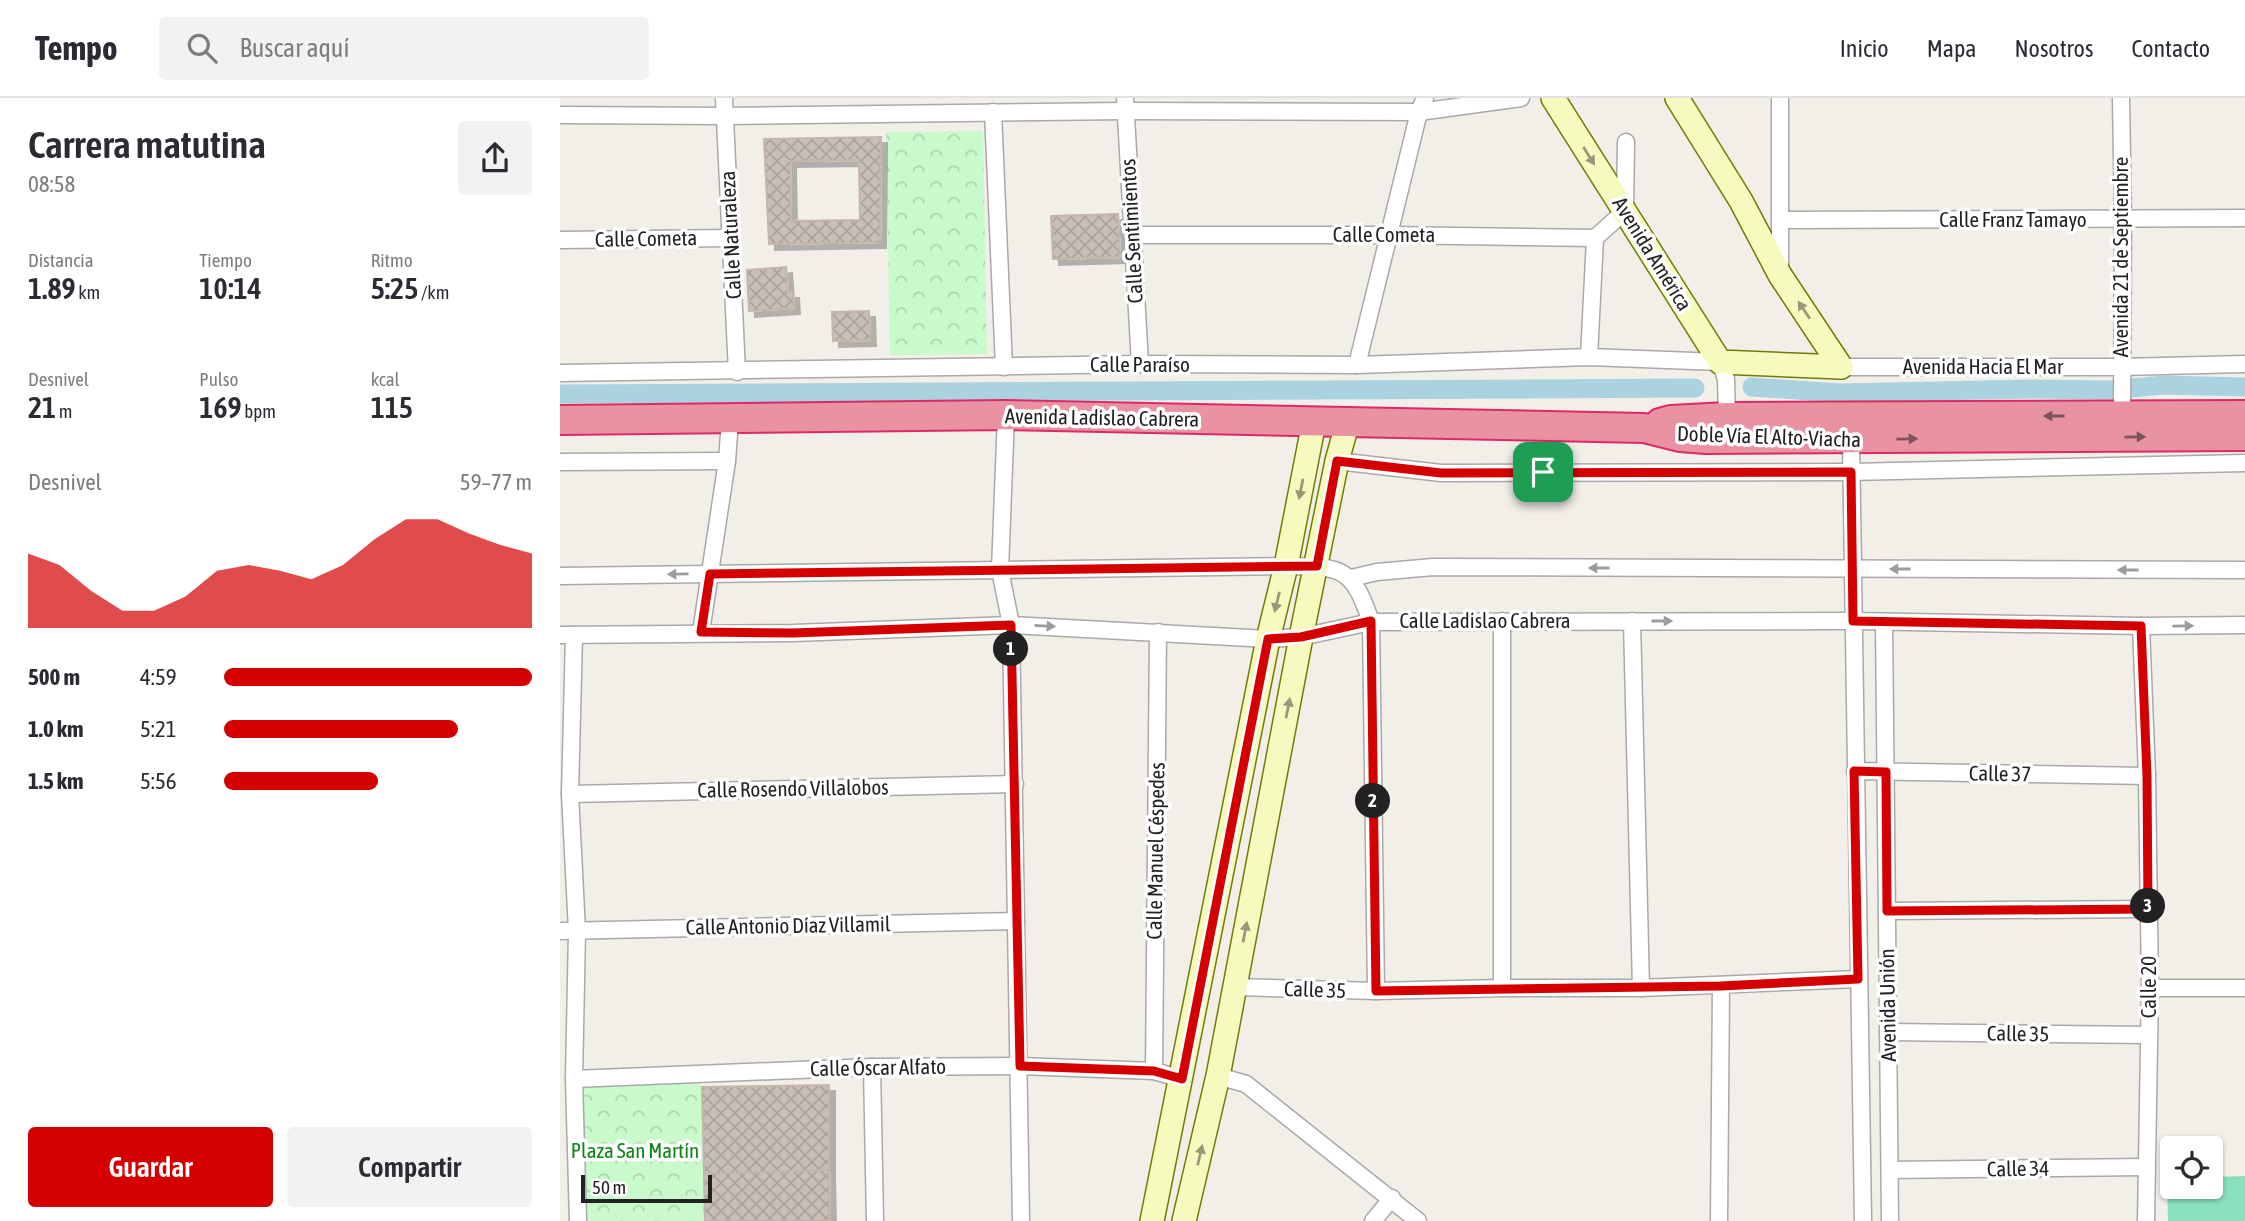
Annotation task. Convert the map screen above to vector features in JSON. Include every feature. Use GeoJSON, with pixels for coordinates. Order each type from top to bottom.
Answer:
{"type":"FeatureCollection","features":[{"type":"Feature","properties":{"kind":"highway","name":"Doble Vía El Alto-Viacha"},"geometry":{"type":"LineString","coordinates":[[1644,428],[1671,419],[1727,408],[2122,409],[2245,415]]}},
{"type":"Feature","properties":{"kind":"highway","name":"Avenida Ladislao Cabrera"},"geometry":{"type":"LineString","coordinates":[[560,420],[1006,415],[1644,428]]}},
{"type":"Feature","properties":{"kind":"highway","name":"Doble Vía El Alto-Viacha"},"geometry":{"type":"LineString","coordinates":[[1644,428],[1680,438],[1851,440],[2245,436]]}},
{"type":"Feature","properties":{"kind":"street","name":"Calle Naturaleza"},"geometry":{"type":"LineString","coordinates":[[724,98],[737,372]]}},
{"type":"Feature","properties":{"kind":"street"},"geometry":{"type":"LineString","coordinates":[[560,115],[725,116],[993,112],[1125,104],[1422,105],[1521,98]]}},
{"type":"Feature","properties":{"kind":"street","name":"Avenida América"},"geometry":{"type":"LineString","coordinates":[[1553,98],[1723,370],[1727,408]]}},
{"type":"Feature","properties":{"kind":"street"},"geometry":{"type":"LineString","coordinates":[[1677,98],[1741,201],[1780,275],[1841,367]]}},
{"type":"Feature","properties":{"kind":"street"},"geometry":{"type":"LineString","coordinates":[[1780,98],[1780,275]]}},
{"type":"Feature","properties":{"kind":"street","name":"Avenida 21 de Septiembre"},"geometry":{"type":"LineString","coordinates":[[2121,98],[2122,409]]}},
{"type":"Feature","properties":{"kind":"street","name":"Calle Sentimientos"},"geometry":{"type":"LineString","coordinates":[[1125,104],[1139,364]]}},
{"type":"Feature","properties":{"kind":"street"},"geometry":{"type":"LineString","coordinates":[[1356,365],[1422,105]]}},
{"type":"Feature","properties":{"kind":"street"},"geometry":{"type":"LineString","coordinates":[[993,112],[1004,367]]}},
{"type":"Feature","properties":{"kind":"street"},"geometry":{"type":"LineString","coordinates":[[1588,357],[1595,238],[1625,211],[1626,142]]}},
{"type":"Feature","properties":{"kind":"street","name":"Calle Franz Tamayo"},"geometry":{"type":"LineString","coordinates":[[1782,220],[2245,218]]}},
{"type":"Feature","properties":{"kind":"street","name":"Calle Cometa"},"geometry":{"type":"LineString","coordinates":[[1133,235],[1595,238]]}},
{"type":"Feature","properties":{"kind":"street","name":"Calle Cometa"},"geometry":{"type":"LineString","coordinates":[[560,240],[731,238]]}},
{"type":"Feature","properties":{"kind":"street","name":"Calle Paraíso"},"geometry":{"type":"LineString","coordinates":[[560,373],[1139,364],[1356,365],[1588,357],[1723,370]]}},
{"type":"Feature","properties":{"kind":"street","name":"Avenida Hacia El Mar"},"geometry":{"type":"LineString","coordinates":[[1723,370],[1841,367],[2121,373],[2245,365]]}},
{"type":"Feature","properties":{"kind":"street"},"geometry":{"type":"LineString","coordinates":[[1006,415],[1000,570],[1011,625],[1021,1221]]}},
{"type":"Feature","properties":{"kind":"street"},"geometry":{"type":"LineString","coordinates":[[701,632],[727,461],[730,420]]}},
{"type":"Feature","properties":{"kind":"street"},"geometry":{"type":"LineString","coordinates":[[1184,1221],[1218,1076],[1301,637],[1337,461],[1348,421]]}},
{"type":"Feature","properties":{"kind":"street"},"geometry":{"type":"LineString","coordinates":[[1152,1221],[1314,422]]}},
{"type":"Feature","properties":{"kind":"street"},"geometry":{"type":"LineString","coordinates":[[1851,440],[1863,1221]]}},
{"type":"Feature","properties":{"kind":"street"},"geometry":{"type":"LineString","coordinates":[[560,462],[727,461]]}},
{"type":"Feature","properties":{"kind":"street"},"geometry":{"type":"LineString","coordinates":[[1337,461],[1441,473],[1851,472],[2245,463]]}},
{"type":"Feature","properties":{"kind":"street"},"geometry":{"type":"LineString","coordinates":[[560,576],[1286,566],[1335,569],[1351,578],[1361,592],[1371,621],[1376,991]]}},
{"type":"Feature","properties":{"kind":"street"},"geometry":{"type":"LineString","coordinates":[[1351,578],[1377,572],[1433,567],[2245,570]]}},
{"type":"Feature","properties":{"kind":"street","name":"Calle Ladislao Cabrera"},"geometry":{"type":"LineString","coordinates":[[567,635],[793,633],[1011,625],[1268,639],[1301,637],[1371,621],[1853,621],[2245,625]]}},
{"type":"Feature","properties":{"kind":"street"},"geometry":{"type":"LineString","coordinates":[[1502,621],[1502,988]]}},
{"type":"Feature","properties":{"kind":"street"},"geometry":{"type":"LineString","coordinates":[[1632,621],[1641,988]]}},
{"type":"Feature","properties":{"kind":"street","name":"Avenida Unión"},"geometry":{"type":"LineString","coordinates":[[1884,622],[1890,1221]]}},
{"type":"Feature","properties":{"kind":"street","name":"Calle 20"},"geometry":{"type":"LineString","coordinates":[[2141,626],[2147,776],[2150,988],[2146,1221]]}},
{"type":"Feature","properties":{"kind":"street","name":"Calle Manuel Céspedes"},"geometry":{"type":"LineString","coordinates":[[1154,1071],[1158,632]]}},
{"type":"Feature","properties":{"kind":"street"},"geometry":{"type":"LineString","coordinates":[[567,635],[570,794],[577,931],[573,1079],[578,1221]]}},
{"type":"Feature","properties":{"kind":"street","name":"Calle 37"},"geometry":{"type":"LineString","coordinates":[[1854,771],[2147,776]]}},
{"type":"Feature","properties":{"kind":"street","name":"Calle Rosendo Villalobos"},"geometry":{"type":"LineString","coordinates":[[570,794],[1015,784]]}},
{"type":"Feature","properties":{"kind":"street"},"geometry":{"type":"LineString","coordinates":[[1887,911],[2148,909]]}},
{"type":"Feature","properties":{"kind":"street","name":"Calle Antonio Díaz Villamil"},"geometry":{"type":"LineString","coordinates":[[560,931],[1016,920]]}},
{"type":"Feature","properties":{"kind":"street","name":"Calle 35"},"geometry":{"type":"LineString","coordinates":[[1234,987],[1376,991],[1641,988],[1858,979]]}},
{"type":"Feature","properties":{"kind":"street"},"geometry":{"type":"LineString","coordinates":[[1719,1221],[1721,986]]}},
{"type":"Feature","properties":{"kind":"street"},"geometry":{"type":"LineString","coordinates":[[2150,988],[2245,988]]}},
{"type":"Feature","properties":{"kind":"street","name":"Calle 35"},"geometry":{"type":"LineString","coordinates":[[1888,1032],[2148,1035]]}},
{"type":"Feature","properties":{"kind":"street","name":"Calle Óscar Alfato"},"geometry":{"type":"LineString","coordinates":[[573,1079],[872,1068],[1020,1066],[1154,1071],[1182,1079]]}},
{"type":"Feature","properties":{"kind":"street"},"geometry":{"type":"LineString","coordinates":[[872,1068],[875,1221]]}},
{"type":"Feature","properties":{"kind":"street"},"geometry":{"type":"LineString","coordinates":[[1218,1076],[1247,1084],[1418,1221]]}},
{"type":"Feature","properties":{"kind":"street","name":"Calle 34"},"geometry":{"type":"LineString","coordinates":[[1890,1170],[2146,1167]]}},
{"type":"Feature","properties":{"kind":"street"},"geometry":{"type":"LineString","coordinates":[[1373,1221],[1392,1198]]}},
{"type":"Feature","properties":{"kind":"green space"},"geometry":{"type":"Polygon","coordinates":[[[983,131],[987,354],[890,355],[886,132],[983,131]]]}},
{"type":"Feature","properties":{"kind":"green space","name":"Plaza San Martín"},"geometry":{"type":"Polygon","coordinates":[[[694,1081],[702,1087],[705,1221],[568,1221],[566,1091],[570,1083],[694,1081]]]}},
{"type":"Feature","properties":{"kind":"green space"},"geometry":{"type":"Polygon","coordinates":[[[2245,1176],[2245,1221],[2168,1221],[2167,1199],[2223,1199],[2223,1177],[2245,1176]]]}},
{"type":"Feature","properties":{"kind":"building"},"geometry":{"type":"Polygon","coordinates":[[[881,137],[880,242],[769,244],[764,139],[881,137]],[[859,160],[790,161],[791,221],[860,220],[859,160]]]}},
{"type":"Feature","properties":{"kind":"building"},"geometry":{"type":"Polygon","coordinates":[[[1118,214],[1120,257],[1053,259],[1051,216],[1118,214]]]}},
{"type":"Feature","properties":{"kind":"building"},"geometry":{"type":"Polygon","coordinates":[[[786,267],[788,292],[793,292],[794,308],[749,311],[747,270],[786,267]]]}},
{"type":"Feature","properties":{"kind":"building"},"geometry":{"type":"Polygon","coordinates":[[[869,311],[870,340],[833,341],[832,312],[869,311]]]}},
{"type":"Feature","properties":{"kind":"building"},"geometry":{"type":"Polygon","coordinates":[[[829,1085],[829,1170],[704,1174],[702,1087],[829,1085]]]}},
{"type":"Feature","properties":{"kind":"building"},"geometry":{"type":"Polygon","coordinates":[[[829,1170],[830,1221],[705,1221],[704,1174],[829,1170]]]}},
{"type":"Feature","properties":{"kind":"waterway"},"geometry":{"type":"LineString","coordinates":[[1752,387],[1839,393],[2110,390],[2164,385],[2245,387]]}},
{"type":"Feature","properties":{"kind":"waterway"},"geometry":{"type":"LineString","coordinates":[[560,394],[1695,388]]}},
{"type":"Feature","properties":{"kind":"route"},"geometry":{"type":"LineString","coordinates":[[1337,461],[1441,473],[1543,472],[1851,472],[1853,621],[2141,626],[2147,776],[2148,909],[1887,911],[1886,772],[1854,771],[1858,979],[1641,988],[1376,991],[1371,621],[1301,637],[1268,639],[1182,1079],[1154,1071],[1020,1066],[1011,625],[793,633],[701,632],[710,574],[1317,566],[1337,461]]}}]}
